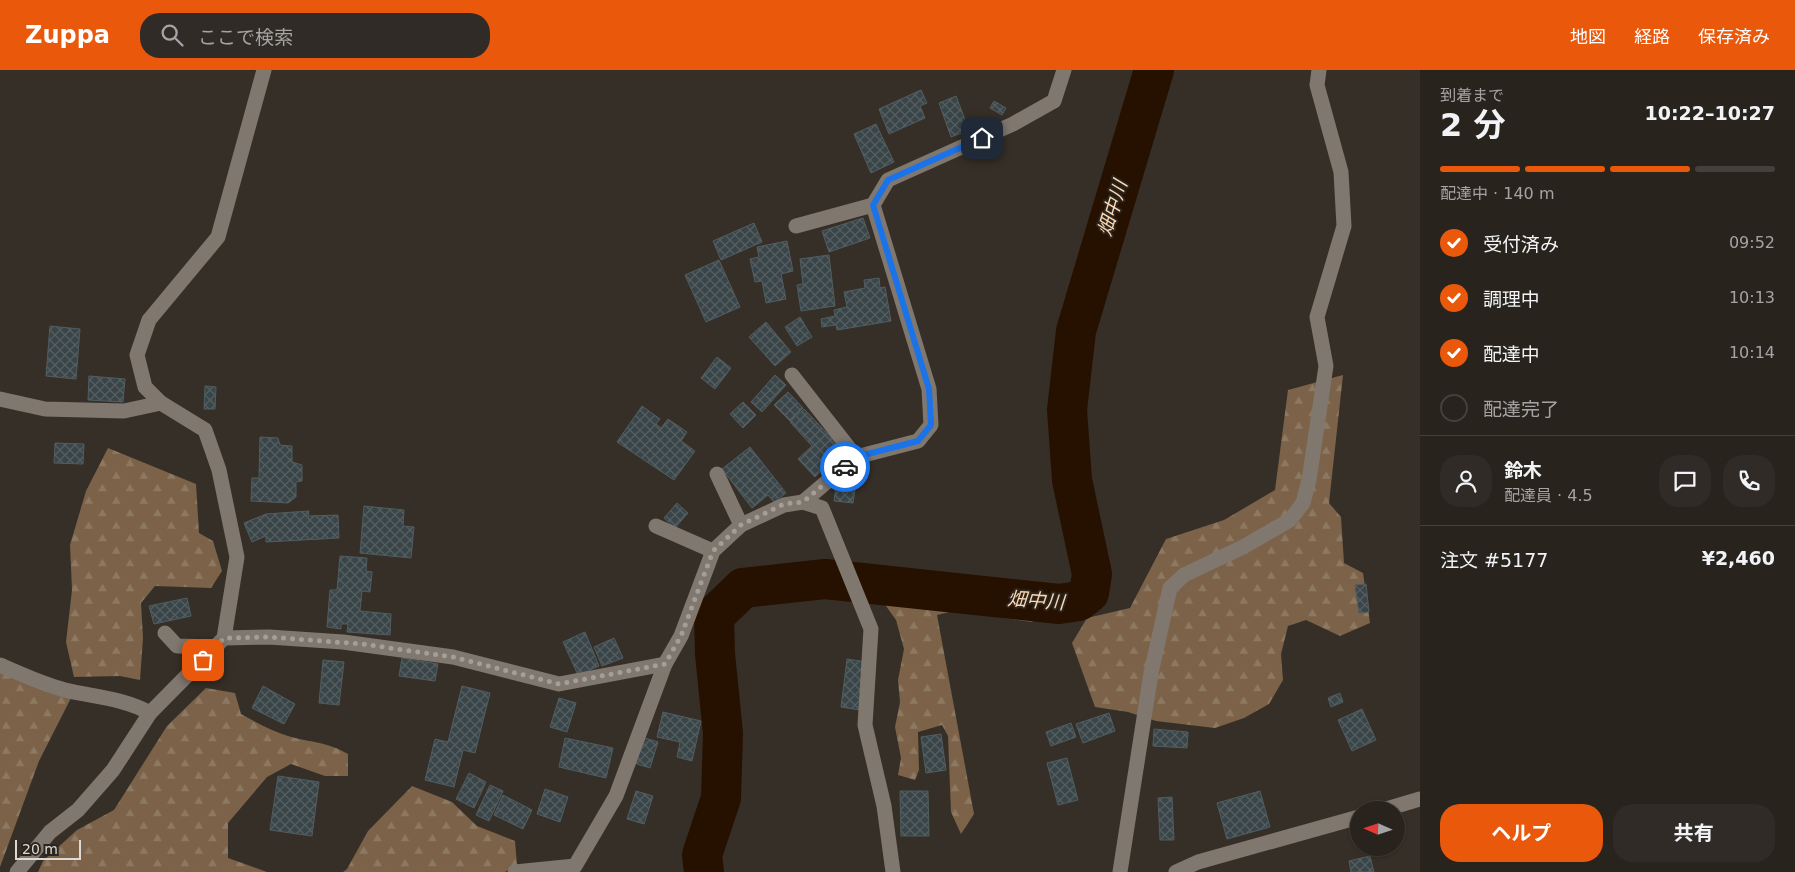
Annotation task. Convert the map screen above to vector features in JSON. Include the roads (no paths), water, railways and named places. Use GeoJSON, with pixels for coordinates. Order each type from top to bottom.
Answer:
{"type":"FeatureCollection","features":[{"type":"Feature","properties":{"kind":"street"},"geometry":{"type":"LineString","coordinates":[[17,872],[50,832],[78,810],[113,770],[150,713],[220,643],[237,557],[219,470],[205,430],[161,403],[145,387],[137,355],[148,320],[218,237],[264,70]]}},
{"type":"Feature","properties":{"kind":"street"},"geometry":{"type":"LineString","coordinates":[[796,226],[873,205],[888,180],[1013,124],[1054,101],[1064,70]]}},
{"type":"Feature","properties":{"kind":"street"},"geometry":{"type":"LineString","coordinates":[[1120,872],[1151,673],[1170,588],[1184,575],[1243,547],[1290,520],[1302,503],[1308,480],[1326,366],[1317,317],[1344,226],[1340,172],[1317,85],[1319,70]]}},
{"type":"Feature","properties":{"kind":"street"},"geometry":{"type":"LineString","coordinates":[[803,502],[856,457],[918,441],[931,425],[929,389],[873,205]]}},
{"type":"Feature","properties":{"kind":"street"},"geometry":{"type":"LineString","coordinates":[[792,375],[856,457]]}},
{"type":"Feature","properties":{"kind":"street"},"geometry":{"type":"LineString","coordinates":[[0,398],[45,409],[124,411],[161,403]]}},
{"type":"Feature","properties":{"kind":"street"},"geometry":{"type":"LineString","coordinates":[[717,474],[741,525]]}},
{"type":"Feature","properties":{"kind":"street"},"geometry":{"type":"LineString","coordinates":[[515,872],[575,866],[616,796],[665,664],[681,636],[713,551],[741,525],[784,504],[803,502],[822,508],[871,629],[866,724],[884,806],[893,872]]}},
{"type":"Feature","properties":{"kind":"street"},"geometry":{"type":"LineString","coordinates":[[656,526],[713,551]]}},
{"type":"Feature","properties":{"kind":"street"},"geometry":{"type":"LineString","coordinates":[[165,633],[176,646],[269,637],[362,644],[453,657],[559,684],[665,664]]}},
{"type":"Feature","properties":{"kind":"street"},"geometry":{"type":"LineString","coordinates":[[0,665],[39,682],[133,704],[150,713]]}},
{"type":"Feature","properties":{"kind":"street"},"geometry":{"type":"LineString","coordinates":[[1405,803],[1420,799]]}},
{"type":"Feature","properties":{"kind":"street"},"geometry":{"type":"LineString","coordinates":[[1176,872],[1198,862],[1350,820]]}},
{"type":"Feature","properties":{"kind":"waterway","name":"畑中川"},"geometry":{"type":"LineString","coordinates":[[704,872],[702,855],[721,798],[723,733],[715,654],[714,616],[743,588],[825,579],[1059,604],[1079,601],[1089,593],[1092,574],[1072,480],[1067,410],[1076,331],[1154,70]]}}]}
